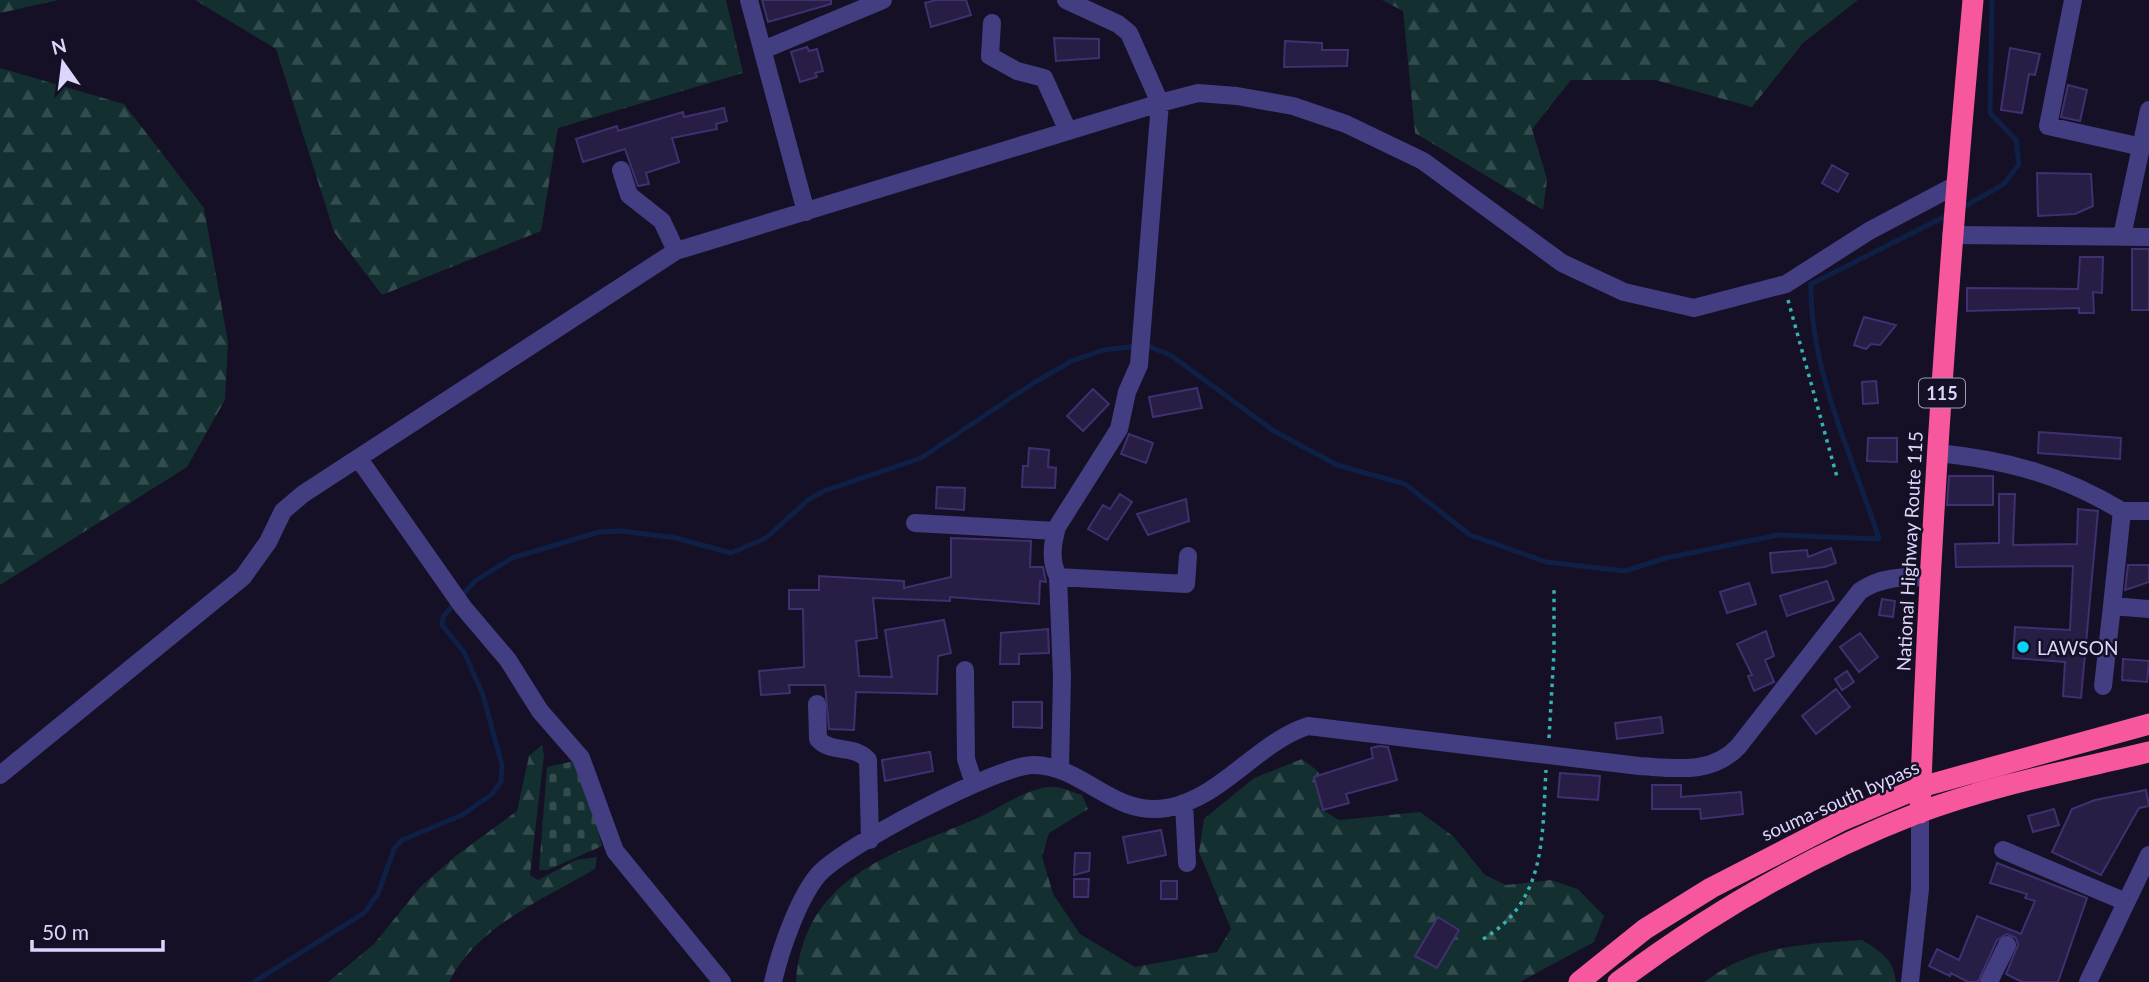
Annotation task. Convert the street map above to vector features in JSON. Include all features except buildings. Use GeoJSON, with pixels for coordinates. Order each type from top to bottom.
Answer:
{"type":"FeatureCollection","features":[{"type":"Feature","properties":{"kind":"highway","name":"National Highway Route 115"},"geometry":{"type":"LineString","coordinates":[[1920,813],[1928,578],[1951,235],[1973,0]]}},
{"type":"Feature","properties":{"kind":"highway","name":"souma-south bypass"},"geometry":{"type":"LineString","coordinates":[[1579,982],[1645,929],[1775,853],[1921,788],[2149,724]]}},
{"type":"Feature","properties":{"kind":"highway"},"geometry":{"type":"LineString","coordinates":[[1618,982],[1654,955],[1783,877],[1848,844],[1920,813],[2149,752]]}},
{"type":"Feature","properties":{"kind":"street"},"geometry":{"type":"LineString","coordinates":[[749,0],[806,212]]}},
{"type":"Feature","properties":{"kind":"street"},"geometry":{"type":"LineString","coordinates":[[763,50],[883,0]]}},
{"type":"Feature","properties":{"kind":"street"},"geometry":{"type":"LineString","coordinates":[[1060,768],[1062,677],[1058,577],[1052,565],[1056,530],[1119,429],[1128,392],[1139,365],[1160,103],[1129,33],[1118,23],[1066,0]]}},
{"type":"Feature","properties":{"kind":"street"},"geometry":{"type":"LineString","coordinates":[[2073,0],[2048,126],[2142,147]]}},
{"type":"Feature","properties":{"kind":"street"},"geometry":{"type":"LineString","coordinates":[[992,23],[990,56],[1017,71],[1044,78],[1068,131]]}},
{"type":"Feature","properties":{"kind":"street"},"geometry":{"type":"LineString","coordinates":[[0,775],[243,577],[268,542],[283,511],[303,494],[676,251],[1160,103],[1198,93],[1237,96],[1293,106],[1346,124],[1423,161],[1562,263],[1624,292],[1694,308],[1786,284],[1869,231],[1956,186]]}},
{"type":"Feature","properties":{"kind":"street"},"geometry":{"type":"LineString","coordinates":[[2122,236],[2149,110]]}},
{"type":"Feature","properties":{"kind":"street"},"geometry":{"type":"LineString","coordinates":[[621,170],[629,195],[662,221],[676,251]]}},
{"type":"Feature","properties":{"kind":"street"},"geometry":{"type":"LineString","coordinates":[[1951,235],[2149,236]]}},
{"type":"Feature","properties":{"kind":"street"},"geometry":{"type":"LineString","coordinates":[[1938,453],[1996,459],[2085,488],[2122,511],[2149,511]]}},
{"type":"Feature","properties":{"kind":"street"},"geometry":{"type":"LineString","coordinates":[[359,459],[463,607],[508,660],[540,711],[581,758],[615,851],[722,982]]}},
{"type":"Feature","properties":{"kind":"street"},"geometry":{"type":"LineString","coordinates":[[2104,686],[2122,511]]}},
{"type":"Feature","properties":{"kind":"street"},"geometry":{"type":"LineString","coordinates":[[915,523],[1056,530]]}},
{"type":"Feature","properties":{"kind":"street"},"geometry":{"type":"LineString","coordinates":[[1058,577],[1186,584],[1188,556]]}},
{"type":"Feature","properties":{"kind":"street"},"geometry":{"type":"LineString","coordinates":[[773,982],[778,960],[800,907],[818,875],[870,840],[999,772],[1031,765],[1060,768],[1121,804],[1164,808],[1203,795],[1287,733],[1308,726],[1639,766],[1681,768],[1712,765],[1738,747],[1860,591],[1871,583],[1888,579],[1928,578]]}},
{"type":"Feature","properties":{"kind":"street"},"geometry":{"type":"LineString","coordinates":[[2112,606],[2149,610]]}},
{"type":"Feature","properties":{"kind":"street"},"geometry":{"type":"LineString","coordinates":[[965,670],[966,759],[974,784]]}},
{"type":"Feature","properties":{"kind":"street"},"geometry":{"type":"LineString","coordinates":[[817,704],[818,739],[825,747],[859,751],[868,760],[870,840]]}},
{"type":"Feature","properties":{"kind":"street"},"geometry":{"type":"LineString","coordinates":[[1184,803],[1188,863]]}},
{"type":"Feature","properties":{"kind":"street"},"geometry":{"type":"LineString","coordinates":[[1910,982],[1920,889],[1920,813]]}},
{"type":"Feature","properties":{"kind":"street"},"geometry":{"type":"LineString","coordinates":[[2003,850],[2126,902]]}},
{"type":"Feature","properties":{"kind":"street"},"geometry":{"type":"LineString","coordinates":[[2088,982],[2149,855]]}},
{"type":"Feature","properties":{"kind":"street"},"geometry":{"type":"LineString","coordinates":[[1989,982],[2007,945]]}},
{"type":"Feature","properties":{"kind":"path"},"geometry":{"type":"LineString","coordinates":[[1786,284],[1791,318],[1836,477]]}},
{"type":"Feature","properties":{"kind":"green space"},"geometry":{"type":"Polygon","coordinates":[[[0,0],[59,0],[0,13],[0,0]]]}},
{"type":"Feature","properties":{"kind":"green space"},"geometry":{"type":"Polygon","coordinates":[[[195,0],[726,0],[743,73],[558,128],[541,231],[382,295],[334,232],[276,49],[195,0]]]}},
{"type":"Feature","properties":{"kind":"green space"},"geometry":{"type":"Polygon","coordinates":[[[1382,0],[1858,0],[1803,43],[1752,107],[1655,80],[1571,80],[1532,129],[1547,179],[1543,210],[1415,133],[1403,11],[1382,0]]]}},
{"type":"Feature","properties":{"kind":"green space"},"geometry":{"type":"Polygon","coordinates":[[[0,68],[124,104],[204,208],[228,342],[225,400],[187,467],[0,585],[0,68]]]}},
{"type":"Feature","properties":{"kind":"green space"},"geometry":{"type":"Polygon","coordinates":[[[542,745],[544,755],[530,875],[538,880],[576,860],[597,857],[595,869],[534,903],[494,930],[476,945],[449,982],[328,982],[374,944],[421,886],[457,855],[517,811],[529,756],[542,745]]]}},
{"type":"Feature","properties":{"kind":"green space"},"geometry":{"type":"Polygon","coordinates":[[[1302,759],[1319,772],[1321,809],[1339,820],[1420,812],[1453,836],[1485,875],[1506,885],[1551,880],[1578,889],[1604,916],[1594,942],[1520,982],[796,982],[803,946],[816,917],[834,893],[857,874],[912,845],[1046,787],[1082,795],[1088,809],[1049,833],[1042,856],[1053,894],[1080,934],[1135,967],[1217,952],[1231,929],[1199,852],[1204,819],[1254,778],[1302,759]]]}},
{"type":"Feature","properties":{"kind":"green space"},"geometry":{"type":"Polygon","coordinates":[[[579,760],[602,846],[548,870],[539,870],[547,767],[579,760]]]}},
{"type":"Feature","properties":{"kind":"green space"},"geometry":{"type":"Polygon","coordinates":[[[1862,940],[1885,957],[1892,967],[1896,982],[1704,982],[1741,960],[1760,954],[1799,945],[1862,940]]]}},
{"type":"Feature","properties":{"kind":"waterway"},"geometry":{"type":"LineString","coordinates":[[1960,209],[2004,184],[2019,164],[2016,140],[1990,113],[1992,0]]}},
{"type":"Feature","properties":{"kind":"waterway"},"geometry":{"type":"LineString","coordinates":[[254,982],[364,913],[378,894],[394,849],[402,840],[462,815],[491,795],[501,782],[502,765],[483,695],[464,652],[442,625],[443,617],[475,581],[512,558],[599,532],[622,531],[676,538],[731,553],[766,538],[808,500],[824,491],[921,458],[1035,382],[1072,361],[1103,350],[1146,345],[1172,356],[1274,431],[1337,465],[1405,484],[1470,535],[1546,562],[1625,571],[1666,558],[1778,535],[1879,539],[1825,382],[1813,317],[1811,284],[1948,215]]}},
{"type":"Feature","properties":{"kind":"place","name":"LAWSON"},"geometry":{"type":"Point","coordinates":[2023,647]}}]}
